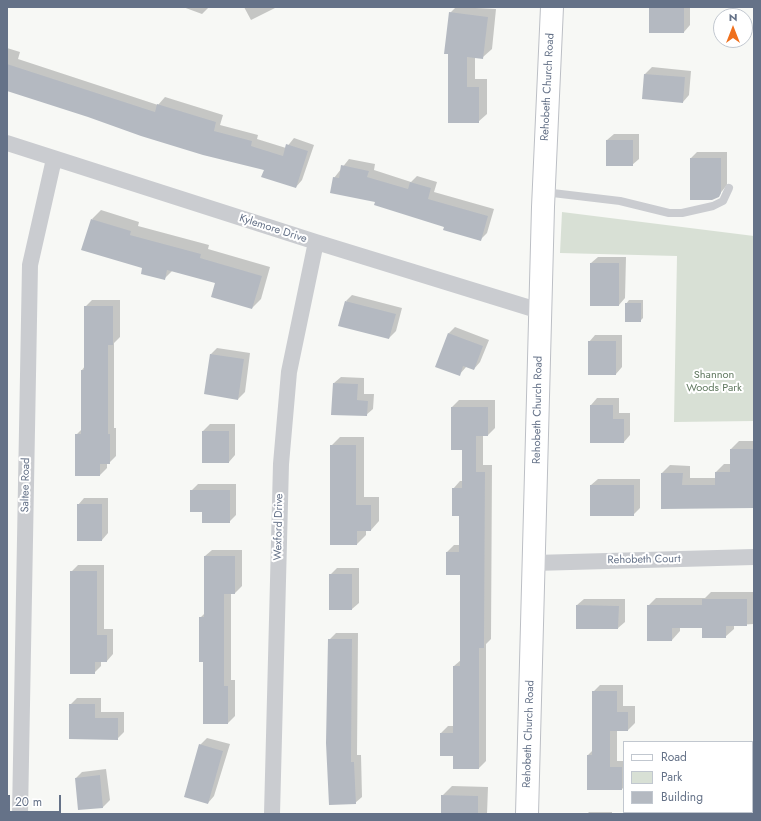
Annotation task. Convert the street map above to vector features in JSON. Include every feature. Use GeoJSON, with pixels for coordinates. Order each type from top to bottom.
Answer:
{"type":"FeatureCollection","features":[{"type":"Feature","properties":{"kind":"street","name":"Rehobeth Church Road"},"geometry":{"type":"LineString","coordinates":[[526,814],[540,311],[552,7]]}},
{"type":"Feature","properties":{"kind":"street","name":"Kylemore Drive"},"geometry":{"type":"LineString","coordinates":[[7,143],[316,242],[540,311]]}},
{"type":"Feature","properties":{"kind":"street","name":"Saltee Road"},"geometry":{"type":"LineString","coordinates":[[20,814],[30,265],[54,159]]}},
{"type":"Feature","properties":{"kind":"street","name":"Wexford Drive"},"geometry":{"type":"LineString","coordinates":[[272,814],[281,464],[289,372],[316,242]]}},
{"type":"Feature","properties":{"kind":"street","name":"Rehobeth Court"},"geometry":{"type":"LineString","coordinates":[[534,563],[754,557]]}},
{"type":"Feature","properties":{"kind":"lane"},"geometry":{"type":"LineString","coordinates":[[544,192],[620,201],[669,213],[682,213],[713,206],[722,201],[729,188]]}},
{"type":"Feature","properties":{"kind":"green space","name":"Shannon Woods Park"},"geometry":{"type":"Polygon","coordinates":[[[562,212],[754,236],[754,421],[674,422],[677,256],[560,253],[562,212]]]}},
{"type":"Feature","properties":{"kind":"green space"},"geometry":{"type":"Polygon","coordinates":[[[754,808],[754,814],[663,814],[753,813],[754,808]]]}},
{"type":"Feature","properties":{"kind":"building"},"geometry":{"type":"Polygon","coordinates":[[[649,8],[684,8],[684,33],[649,33],[649,8]]]}},
{"type":"Feature","properties":{"kind":"building"},"geometry":{"type":"Polygon","coordinates":[[[449,12],[488,17],[483,59],[467,57],[467,87],[479,87],[479,123],[448,123],[448,54],[444,54],[449,12]]]}},
{"type":"Feature","properties":{"kind":"building"},"geometry":{"type":"Polygon","coordinates":[[[7,64],[155,112],[157,104],[216,122],[214,131],[252,141],[251,146],[283,156],[286,144],[308,151],[296,188],[261,177],[264,170],[203,155],[141,136],[7,91],[7,64]]]}},
{"type":"Feature","properties":{"kind":"building"},"geometry":{"type":"Polygon","coordinates":[[[644,74],[685,77],[683,103],[642,99],[644,74]]]}},
{"type":"Feature","properties":{"kind":"building"},"geometry":{"type":"Polygon","coordinates":[[[606,140],[633,140],[633,166],[606,166],[606,140]]]}},
{"type":"Feature","properties":{"kind":"building"},"geometry":{"type":"Polygon","coordinates":[[[690,158],[721,158],[721,193],[719,197],[712,200],[690,200],[690,158]]]}},
{"type":"Feature","properties":{"kind":"building"},"geometry":{"type":"Polygon","coordinates":[[[341,165],[369,171],[367,177],[408,189],[410,182],[431,188],[428,199],[488,216],[481,241],[443,230],[444,227],[374,205],[375,202],[330,193],[333,177],[339,178],[341,165]]]}},
{"type":"Feature","properties":{"kind":"building"},"geometry":{"type":"Polygon","coordinates":[[[91,219],[131,231],[130,235],[201,254],[200,258],[262,276],[252,309],[211,297],[215,283],[167,270],[165,280],[141,274],[142,268],[81,250],[91,219]]]}},
{"type":"Feature","properties":{"kind":"building"},"geometry":{"type":"Polygon","coordinates":[[[590,263],[619,263],[619,306],[590,306],[590,263]]]}},
{"type":"Feature","properties":{"kind":"building"},"geometry":{"type":"Polygon","coordinates":[[[345,301],[396,314],[389,339],[338,326],[345,301]]]}},
{"type":"Feature","properties":{"kind":"building"},"geometry":{"type":"Polygon","coordinates":[[[625,303],[641,303],[641,322],[625,322],[625,303]]]}},
{"type":"Feature","properties":{"kind":"building"},"geometry":{"type":"Polygon","coordinates":[[[84,306],[113,306],[113,345],[108,345],[108,434],[110,434],[110,464],[100,464],[100,476],[75,476],[75,434],[81,434],[81,370],[84,370],[84,306]]]}},
{"type":"Feature","properties":{"kind":"building"},"geometry":{"type":"Polygon","coordinates":[[[448,333],[483,346],[474,370],[463,366],[460,376],[435,367],[448,333]]]}},
{"type":"Feature","properties":{"kind":"building"},"geometry":{"type":"Polygon","coordinates":[[[588,341],[616,341],[616,375],[588,375],[588,341]]]}},
{"type":"Feature","properties":{"kind":"building"},"geometry":{"type":"Polygon","coordinates":[[[210,354],[244,359],[238,400],[204,394],[210,354]]]}},
{"type":"Feature","properties":{"kind":"building"},"geometry":{"type":"Polygon","coordinates":[[[333,383],[358,384],[357,400],[368,401],[367,416],[331,415],[333,383]]]}},
{"type":"Feature","properties":{"kind":"building"},"geometry":{"type":"Polygon","coordinates":[[[590,405],[613,405],[613,419],[624,419],[624,443],[590,443],[590,405]]]}},
{"type":"Feature","properties":{"kind":"building"},"geometry":{"type":"Polygon","coordinates":[[[451,407],[488,407],[488,436],[476,436],[476,472],[485,472],[484,648],[479,648],[479,769],[453,769],[453,756],[440,756],[440,733],[453,733],[453,666],[460,666],[460,575],[446,575],[446,552],[459,552],[459,516],[452,516],[452,488],[462,488],[462,450],[451,450],[451,407]]]}},
{"type":"Feature","properties":{"kind":"building"},"geometry":{"type":"Polygon","coordinates":[[[202,431],[229,431],[229,463],[202,463],[202,431]]]}},
{"type":"Feature","properties":{"kind":"building"},"geometry":{"type":"Polygon","coordinates":[[[330,445],[356,445],[356,505],[371,505],[371,531],[357,531],[357,545],[330,545],[330,445]]]}},
{"type":"Feature","properties":{"kind":"building"},"geometry":{"type":"Polygon","coordinates":[[[730,449],[754,449],[754,508],[661,509],[661,473],[683,473],[682,485],[715,485],[715,472],[730,472],[730,449]]]}},
{"type":"Feature","properties":{"kind":"building"},"geometry":{"type":"Polygon","coordinates":[[[590,485],[634,485],[634,516],[590,516],[590,485]]]}},
{"type":"Feature","properties":{"kind":"building"},"geometry":{"type":"Polygon","coordinates":[[[190,490],[230,490],[230,523],[202,523],[202,512],[190,512],[190,490]]]}},
{"type":"Feature","properties":{"kind":"building"},"geometry":{"type":"Polygon","coordinates":[[[77,504],[102,504],[102,541],[77,541],[77,504]]]}},
{"type":"Feature","properties":{"kind":"building"},"geometry":{"type":"Polygon","coordinates":[[[204,556],[235,556],[235,594],[224,594],[224,686],[228,686],[228,724],[203,724],[203,662],[199,662],[199,617],[204,617],[204,556]]]}},
{"type":"Feature","properties":{"kind":"building"},"geometry":{"type":"Polygon","coordinates":[[[70,571],[97,571],[97,635],[107,635],[107,662],[95,662],[95,674],[70,674],[70,571]]]}},
{"type":"Feature","properties":{"kind":"building"},"geometry":{"type":"Polygon","coordinates":[[[329,574],[352,574],[352,610],[329,610],[329,574]]]}},
{"type":"Feature","properties":{"kind":"building"},"geometry":{"type":"Polygon","coordinates":[[[702,599],[747,599],[747,626],[726,626],[726,638],[702,638],[702,628],[672,628],[672,641],[647,641],[647,605],[702,605],[702,599]]]}},
{"type":"Feature","properties":{"kind":"building"},"geometry":{"type":"Polygon","coordinates":[[[576,605],[619,606],[618,629],[576,629],[576,605]]]}},
{"type":"Feature","properties":{"kind":"building"},"geometry":{"type":"Polygon","coordinates":[[[328,639],[352,639],[351,762],[354,762],[356,804],[329,805],[326,743],[328,639]]]}},
{"type":"Feature","properties":{"kind":"building"},"geometry":{"type":"Polygon","coordinates":[[[592,691],[617,691],[617,712],[628,712],[628,731],[610,731],[610,767],[622,767],[622,790],[587,790],[587,755],[592,755],[592,691]]]}},
{"type":"Feature","properties":{"kind":"building"},"geometry":{"type":"Polygon","coordinates":[[[69,704],[95,704],[95,718],[118,718],[118,740],[69,739],[69,704]]]}},
{"type":"Feature","properties":{"kind":"building"},"geometry":{"type":"Polygon","coordinates":[[[199,744],[223,751],[208,804],[184,797],[199,744]]]}},
{"type":"Feature","properties":{"kind":"building"},"geometry":{"type":"Polygon","coordinates":[[[100,775],[103,808],[78,810],[75,778],[100,775]]]}},
{"type":"Feature","properties":{"kind":"building"},"geometry":{"type":"Polygon","coordinates":[[[441,795],[478,796],[478,814],[441,814],[441,795]]]}}]}
